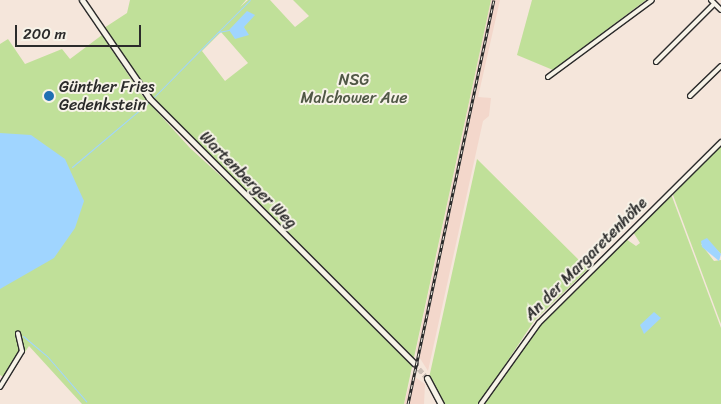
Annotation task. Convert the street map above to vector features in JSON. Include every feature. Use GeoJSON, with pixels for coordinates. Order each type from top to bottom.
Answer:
{"type":"FeatureCollection","features":[{"type":"Feature","properties":{"kind":"main road","name":"Wartenberger Weg"},"geometry":{"type":"LineString","coordinates":[[82,0],[149,98],[414,363]]}},
{"type":"Feature","properties":{"kind":"main road"},"geometry":{"type":"LineString","coordinates":[[427,378],[441,404]]}},
{"type":"Feature","properties":{"kind":"street"},"geometry":{"type":"LineString","coordinates":[[548,76],[652,0]]}},
{"type":"Feature","properties":{"kind":"street"},"geometry":{"type":"LineString","coordinates":[[656,62],[713,2],[721,10]]}},
{"type":"Feature","properties":{"kind":"street"},"geometry":{"type":"LineString","coordinates":[[690,96],[721,66]]}},
{"type":"Feature","properties":{"kind":"street","name":"An der Margaretenhöhe"},"geometry":{"type":"LineString","coordinates":[[481,404],[535,326],[721,142]]}},
{"type":"Feature","properties":{"kind":"street"},"geometry":{"type":"LineString","coordinates":[[0,387],[22,350],[18,332]]}},
{"type":"Feature","properties":{"kind":"shaded area"},"geometry":{"type":"Polygon","coordinates":[[[491,0],[500,0],[478,97],[491,98],[489,116],[483,121],[428,371],[416,352],[491,0]]]}},
{"type":"Feature","properties":{"kind":"shaded area"},"geometry":{"type":"Polygon","coordinates":[[[412,375],[425,384],[424,404],[404,404],[412,375]]]}},
{"type":"Feature","properties":{"kind":"green space","name":"NSG Malchower Aue"},"geometry":{"type":"Polygon","coordinates":[[[130,0],[246,0],[240,7],[248,0],[270,0],[295,27],[309,16],[293,0],[491,0],[404,404],[82,404],[29,346],[7,379],[0,375],[0,44],[8,39],[25,64],[62,49],[70,59],[102,35],[141,94],[190,148],[236,190],[240,186],[152,97],[104,28],[127,13],[130,0]],[[221,32],[202,51],[225,81],[248,63],[221,32]]]}},
{"type":"Feature","properties":{"kind":"green space"},"geometry":{"type":"Polygon","coordinates":[[[532,0],[646,0],[553,70],[517,55],[532,0]]]}},
{"type":"Feature","properties":{"kind":"green space"},"geometry":{"type":"Polygon","coordinates":[[[721,143],[721,254],[714,247],[701,244],[714,261],[721,260],[721,324],[673,195],[721,143]]]}},
{"type":"Feature","properties":{"kind":"green space"},"geometry":{"type":"Polygon","coordinates":[[[477,159],[588,269],[534,321],[479,404],[444,404],[429,378],[477,159]]]}},
{"type":"Feature","properties":{"kind":"green space"},"geometry":{"type":"Polygon","coordinates":[[[671,194],[721,328],[721,404],[484,404],[543,321],[626,239],[636,246],[640,243],[633,232],[671,194]]]}},
{"type":"Feature","properties":{"kind":"water"},"geometry":{"type":"Polygon","coordinates":[[[247,11],[255,15],[244,27],[249,35],[235,39],[229,30],[247,11]]]}},
{"type":"Feature","properties":{"kind":"water"},"geometry":{"type":"Polygon","coordinates":[[[0,133],[31,135],[65,159],[84,201],[75,228],[54,258],[0,289],[0,133]]]}},
{"type":"Feature","properties":{"kind":"water"},"geometry":{"type":"Polygon","coordinates":[[[707,238],[721,254],[719,261],[702,247],[701,241],[707,238]]]}},
{"type":"Feature","properties":{"kind":"water"},"geometry":{"type":"Polygon","coordinates":[[[654,312],[661,318],[644,334],[640,325],[654,312]]]}},
{"type":"Feature","properties":{"kind":"waterway"},"geometry":{"type":"LineString","coordinates":[[218,32],[250,0]]}},
{"type":"Feature","properties":{"kind":"waterway"},"geometry":{"type":"LineString","coordinates":[[154,97],[218,32],[229,30]]}},
{"type":"Feature","properties":{"kind":"waterway"},"geometry":{"type":"LineString","coordinates":[[72,167],[148,103]]}},
{"type":"Feature","properties":{"kind":"waterway"},"geometry":{"type":"LineString","coordinates":[[23,336],[47,356],[86,401]]}},
{"type":"Feature","properties":{"kind":"tunnel"},"geometry":{"type":"LineString","coordinates":[[414,363],[427,378]]}},
{"type":"Feature","properties":{"kind":"railway"},"geometry":{"type":"LineString","coordinates":[[408,404],[494,0]]}},
{"type":"Feature","properties":{"kind":"place","name":"Günther Fries Gedenkstein"},"geometry":{"type":"Point","coordinates":[49,96]}}]}
